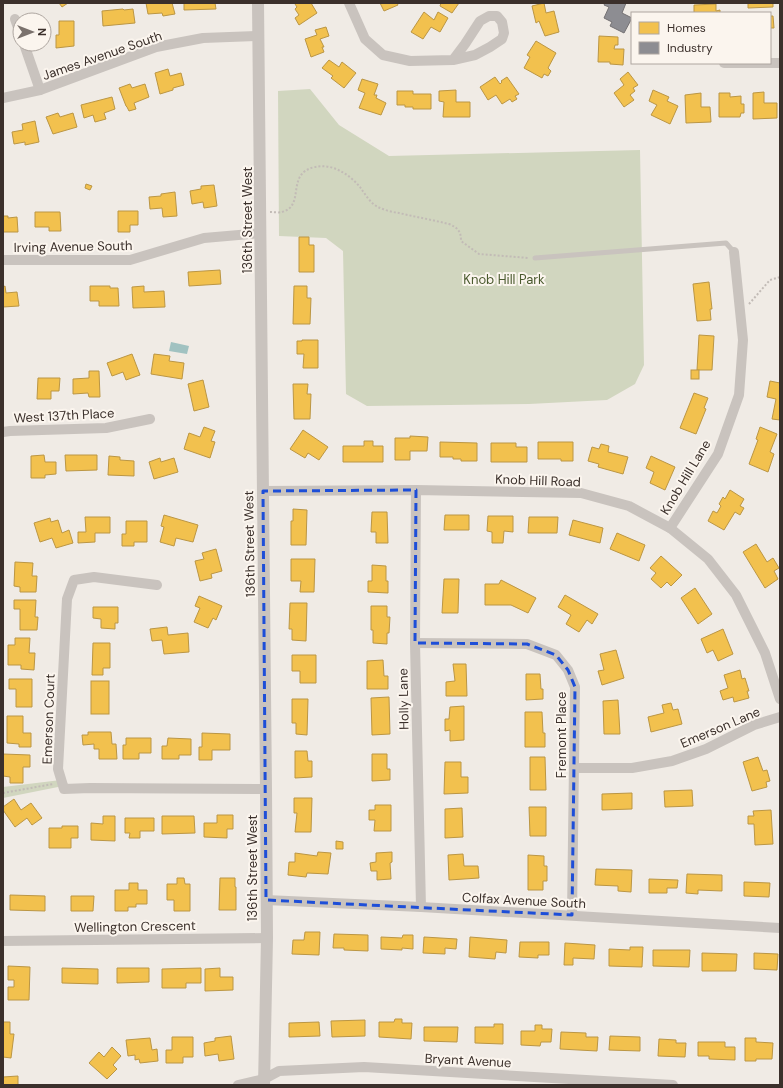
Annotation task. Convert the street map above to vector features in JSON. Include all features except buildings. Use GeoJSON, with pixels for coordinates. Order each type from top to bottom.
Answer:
{"type":"FeatureCollection","features":[{"type":"Feature","properties":{"kind":"street","name":"136th Street West"},"geometry":{"type":"LineString","coordinates":[[258,3],[266,789],[264,1082]]}},
{"type":"Feature","properties":{"kind":"street"},"geometry":{"type":"LineString","coordinates":[[349,3],[365,39],[383,55],[410,61],[453,60],[475,55],[502,39],[504,33],[502,22],[497,16],[489,16],[480,21],[453,60]]}},
{"type":"Feature","properties":{"kind":"street","name":"James Avenue South"},"geometry":{"type":"LineString","coordinates":[[3,98],[40,90],[156,47],[203,38],[259,36]]}},
{"type":"Feature","properties":{"kind":"street"},"geometry":{"type":"LineString","coordinates":[[27,52],[40,90]]}},
{"type":"Feature","properties":{"kind":"street","name":"Irving Avenue South"},"geometry":{"type":"LineString","coordinates":[[3,260],[130,260],[204,238],[261,233]]}},
{"type":"Feature","properties":{"kind":"street","name":"Knob Hill Lane"},"geometry":{"type":"LineString","coordinates":[[670,528],[718,454],[739,395],[743,340],[734,252]]}},
{"type":"Feature","properties":{"kind":"street","name":"West 137th Place"},"geometry":{"type":"LineString","coordinates":[[3,432],[10,430],[106,428],[150,419]]}},
{"type":"Feature","properties":{"kind":"street","name":"Knob Hill Road"},"geometry":{"type":"LineString","coordinates":[[262,491],[416,490],[581,493],[629,506],[670,528],[708,559],[736,595],[765,653],[780,699]]}},
{"type":"Feature","properties":{"kind":"street","name":"Holly Lane"},"geometry":{"type":"LineString","coordinates":[[416,490],[415,643],[421,907]]}},
{"type":"Feature","properties":{"kind":"street","name":"Emerson Court"},"geometry":{"type":"LineString","coordinates":[[62,783],[58,769],[66,607],[67,599],[74,580],[94,577],[157,585]]}},
{"type":"Feature","properties":{"kind":"street","name":"Fremont Place"},"geometry":{"type":"LineString","coordinates":[[415,643],[526,644],[556,655],[568,670],[574,687],[572,915]]}},
{"type":"Feature","properties":{"kind":"street","name":"Emerson Lane"},"geometry":{"type":"LineString","coordinates":[[574,768],[632,768],[672,761],[706,749],[754,725],[780,717]]}},
{"type":"Feature","properties":{"kind":"street"},"geometry":{"type":"LineString","coordinates":[[62,783],[64,789],[266,789]]}},
{"type":"Feature","properties":{"kind":"street","name":"Colfax Avenue South"},"geometry":{"type":"LineString","coordinates":[[266,900],[572,915],[780,928]]}},
{"type":"Feature","properties":{"kind":"street","name":"Wellington Crescent"},"geometry":{"type":"LineString","coordinates":[[3,940],[266,938]]}},
{"type":"Feature","properties":{"kind":"street","name":"Bryant Avenue"},"geometry":{"type":"LineString","coordinates":[[238,1085],[264,1082],[279,1071],[364,1067],[673,1085]]}},
{"type":"Feature","properties":{"kind":"lane"},"geometry":{"type":"LineString","coordinates":[[535,258],[726,243],[734,252]]}},
{"type":"Feature","properties":{"kind":"path"},"geometry":{"type":"LineString","coordinates":[[261,212],[282,212],[294,204],[298,177],[304,172],[316,166],[334,168],[344,173],[377,207],[388,211],[449,224],[458,228],[461,234],[461,241],[479,254],[535,258]]}},
{"type":"Feature","properties":{"kind":"path"},"geometry":{"type":"LineString","coordinates":[[741,314],[770,280],[780,277]]}},
{"type":"Feature","properties":{"kind":"path"},"geometry":{"type":"LineString","coordinates":[[3,793],[62,783]]}},
{"type":"Feature","properties":{"kind":"highlighted area"},"geometry":{"type":"Polygon","coordinates":[[[416,490],[415,643],[527,644],[556,655],[568,670],[575,687],[572,915],[266,900],[263,491],[416,490]]]}},
{"type":"Feature","properties":{"kind":"green space","name":"Knob Hill Park"},"geometry":{"type":"Polygon","coordinates":[[[310,89],[339,125],[389,156],[640,150],[644,365],[635,384],[607,400],[529,404],[367,406],[346,394],[343,251],[326,238],[279,236],[278,91],[310,89]]]}},
{"type":"Feature","properties":{"kind":"green space"},"geometry":{"type":"Polygon","coordinates":[[[61,780],[63,786],[3,798],[3,787],[61,780]]]}},
{"type":"Feature","properties":{"kind":"water"},"geometry":{"type":"Polygon","coordinates":[[[171,342],[189,346],[187,354],[169,351],[171,342]]]}}]}
